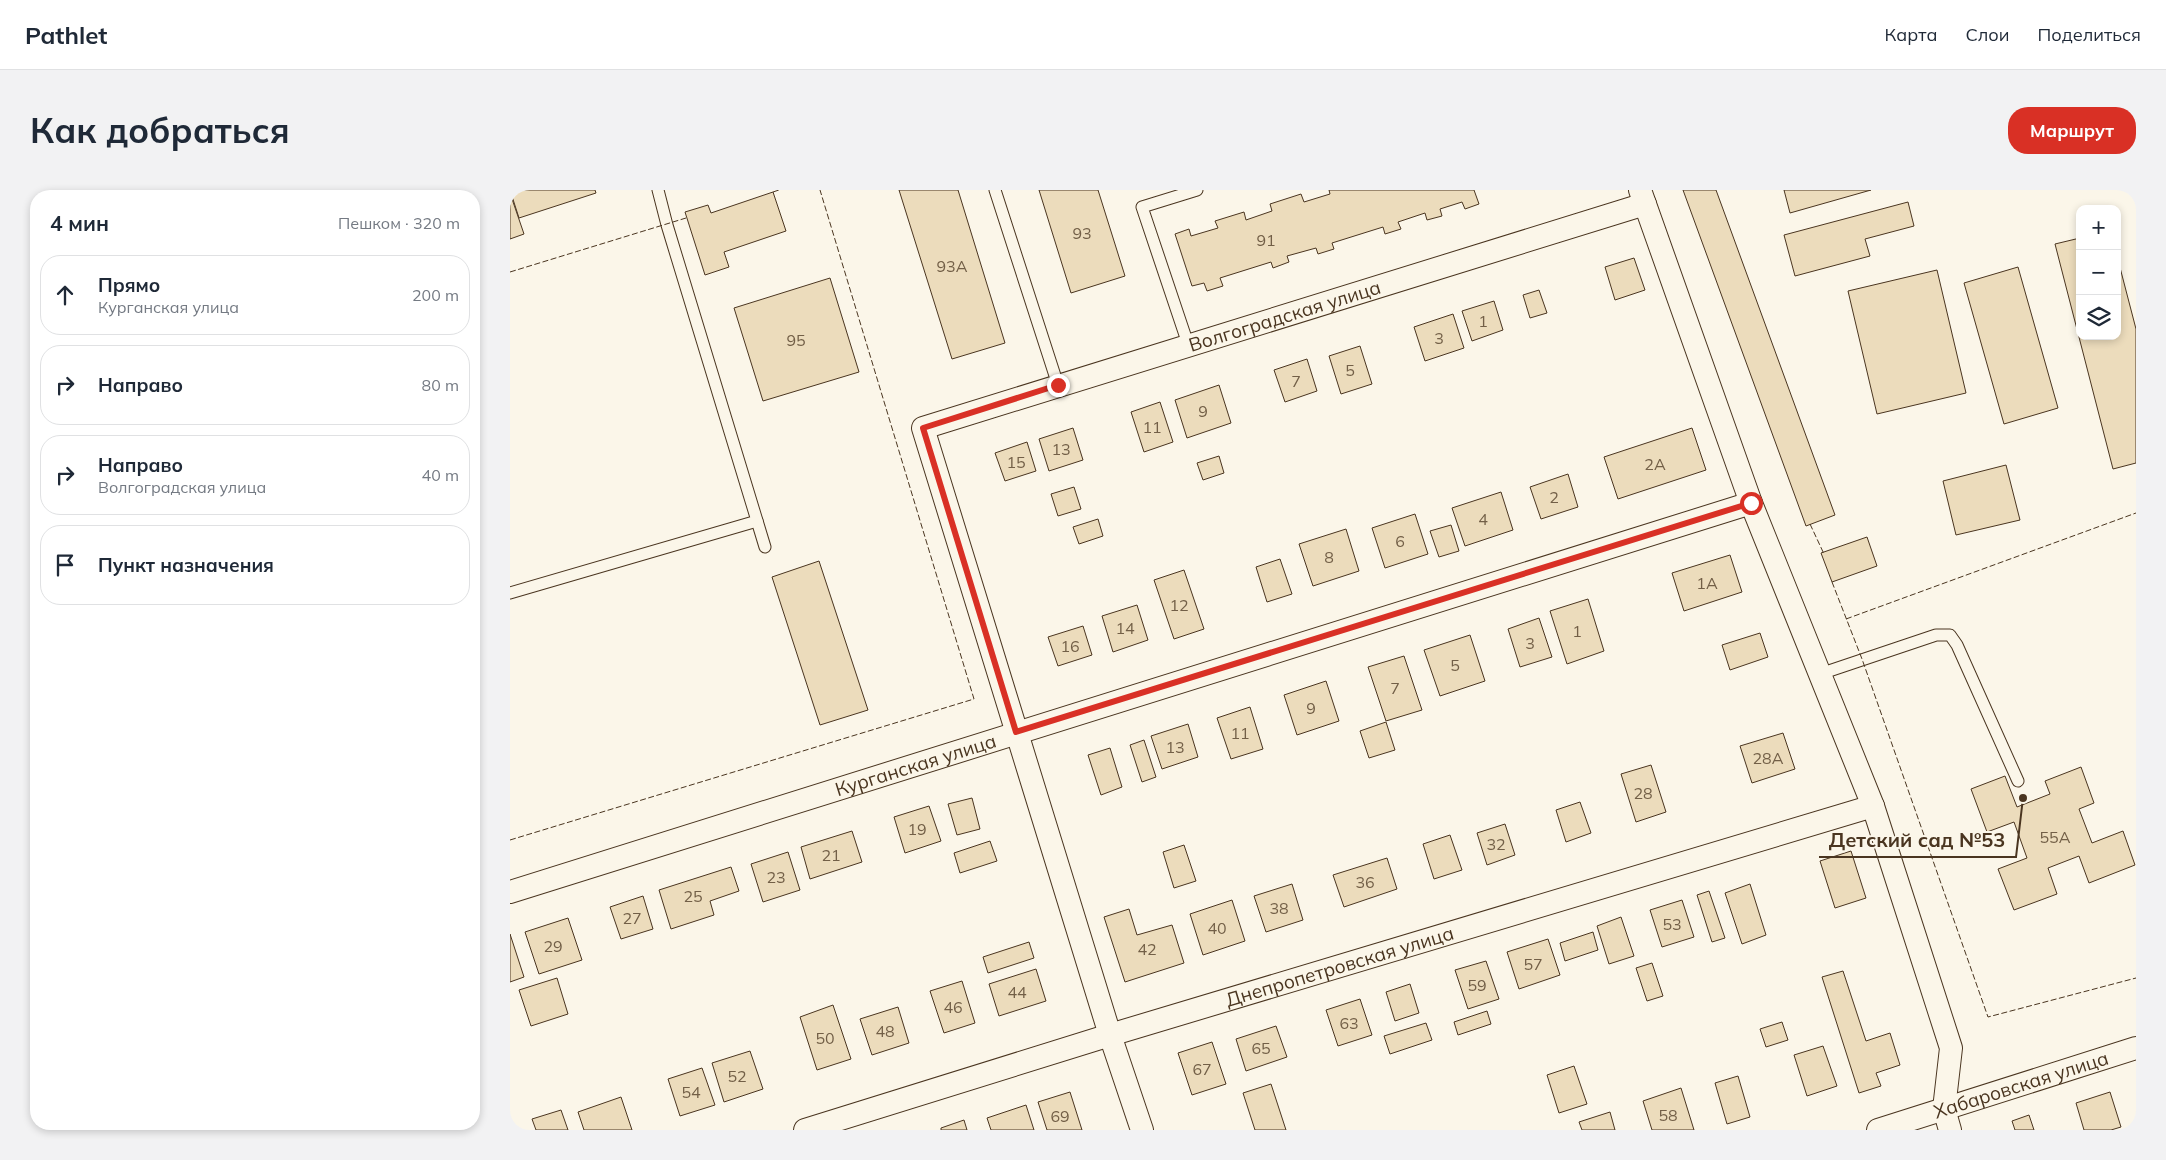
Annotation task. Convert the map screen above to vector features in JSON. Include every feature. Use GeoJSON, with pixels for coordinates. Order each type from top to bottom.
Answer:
{"type":"FeatureCollection","features":[{"type":"Feature","properties":{"kind":"street","name":"Волгоградская улица"},"geometry":{"type":"LineString","coordinates":[[1016,732],[923,428],[1643,197]]}},
{"type":"Feature","properties":{"kind":"street"},"geometry":{"type":"LineString","coordinates":[[1643,197],[1751,503],[1873,806],[1951,1048],[1944,1108],[1950,1130]]}},
{"type":"Feature","properties":{"kind":"street","name":"Курганская улица"},"geometry":{"type":"LineString","coordinates":[[510,892],[1751,503]]}},
{"type":"Feature","properties":{"kind":"street"},"geometry":{"type":"LineString","coordinates":[[1016,732],[1110,1034],[1142,1130]]}},
{"type":"Feature","properties":{"kind":"street","name":"Днепропетровская улица"},"geometry":{"type":"LineString","coordinates":[[805,1130],[1110,1034],[1873,806]]}},
{"type":"Feature","properties":{"kind":"street","name":"Хабаровская улица"},"geometry":{"type":"LineString","coordinates":[[1878,1130],[2136,1048]]}},
{"type":"Feature","properties":{"kind":"lane"},"geometry":{"type":"LineString","coordinates":[[658,190],[765,547]]}},
{"type":"Feature","properties":{"kind":"lane"},"geometry":{"type":"LineString","coordinates":[[995,190],[1058,385]]}},
{"type":"Feature","properties":{"kind":"lane"},"geometry":{"type":"LineString","coordinates":[[1188,344],[1142,206],[1197,190]]}},
{"type":"Feature","properties":{"kind":"lane"},"geometry":{"type":"LineString","coordinates":[[510,593],[757,522]]}},
{"type":"Feature","properties":{"kind":"lane"},"geometry":{"type":"LineString","coordinates":[[1820,674],[1936,635],[1950,635],[1957,645],[2018,781]]}},
{"type":"Feature","properties":{"kind":"building"},"geometry":{"type":"Polygon","coordinates":[[[510,190],[595,190],[596,193],[519,218],[510,190]]]}},
{"type":"Feature","properties":{"kind":"building"},"geometry":{"type":"Polygon","coordinates":[[[899,190],[958,190],[1005,343],[952,359],[899,190]]]}},
{"type":"Feature","properties":{"kind":"building"},"geometry":{"type":"Polygon","coordinates":[[[1039,190],[1098,190],[1125,276],[1071,293],[1039,190]]]}},
{"type":"Feature","properties":{"kind":"building"},"geometry":{"type":"Polygon","coordinates":[[[1329,190],[1474,190],[1479,204],[1465,209],[1462,202],[1440,209],[1442,216],[1427,220],[1425,213],[1398,222],[1401,229],[1385,234],[1383,227],[1332,243],[1334,249],[1318,254],[1316,248],[1287,256],[1289,262],[1273,268],[1271,262],[1220,278],[1223,286],[1207,291],[1204,283],[1192,286],[1175,234],[1189,229],[1191,236],[1218,228],[1215,221],[1244,212],[1246,220],[1272,211],[1270,204],[1301,194],[1304,202],[1330,194],[1329,190]]]}},
{"type":"Feature","properties":{"kind":"building"},"geometry":{"type":"Polygon","coordinates":[[[1683,190],[1716,190],[1835,515],[1806,526],[1683,190]]]}},
{"type":"Feature","properties":{"kind":"building"},"geometry":{"type":"Polygon","coordinates":[[[1784,190],[1871,190],[1790,213],[1784,190]]]}},
{"type":"Feature","properties":{"kind":"building"},"geometry":{"type":"Polygon","coordinates":[[[773,192],[786,231],[724,252],[729,267],[705,275],[685,212],[708,205],[711,213],[773,192]]]}},
{"type":"Feature","properties":{"kind":"building"},"geometry":{"type":"Polygon","coordinates":[[[510,193],[524,234],[510,239],[510,193]]]}},
{"type":"Feature","properties":{"kind":"building"},"geometry":{"type":"Polygon","coordinates":[[[1908,202],[1914,226],[1865,239],[1870,256],[1795,276],[1784,235],[1908,202]]]}},
{"type":"Feature","properties":{"kind":"building"},"geometry":{"type":"Polygon","coordinates":[[[2076,239],[2076,325],[2055,244],[2076,239]]]}},
{"type":"Feature","properties":{"kind":"building"},"geometry":{"type":"Polygon","coordinates":[[[1634,258],[1645,290],[1615,300],[1605,267],[1634,258]]]}},
{"type":"Feature","properties":{"kind":"building"},"geometry":{"type":"Polygon","coordinates":[[[2018,267],[2058,408],[2004,424],[1964,283],[2018,267]]]}},
{"type":"Feature","properties":{"kind":"building"},"geometry":{"type":"Polygon","coordinates":[[[1937,270],[1966,393],[1877,414],[1848,291],[1937,270]]]}},
{"type":"Feature","properties":{"kind":"building"},"geometry":{"type":"Polygon","coordinates":[[[2121,271],[2136,329],[2136,463],[2113,469],[2080,340],[2121,340],[2121,271]]]}},
{"type":"Feature","properties":{"kind":"building"},"geometry":{"type":"Polygon","coordinates":[[[830,278],[859,372],[763,401],[734,308],[830,278]]]}},
{"type":"Feature","properties":{"kind":"building"},"geometry":{"type":"Polygon","coordinates":[[[1539,290],[1547,313],[1530,318],[1523,295],[1539,290]]]}},
{"type":"Feature","properties":{"kind":"building"},"geometry":{"type":"Polygon","coordinates":[[[1494,301],[1503,330],[1472,341],[1462,311],[1494,301]]]}},
{"type":"Feature","properties":{"kind":"building"},"geometry":{"type":"Polygon","coordinates":[[[1453,314],[1464,348],[1425,361],[1414,327],[1453,314]]]}},
{"type":"Feature","properties":{"kind":"building"},"geometry":{"type":"Polygon","coordinates":[[[1360,346],[1372,384],[1341,394],[1329,356],[1360,346]]]}},
{"type":"Feature","properties":{"kind":"building"},"geometry":{"type":"Polygon","coordinates":[[[1307,359],[1317,391],[1285,402],[1274,370],[1307,359]]]}},
{"type":"Feature","properties":{"kind":"building"},"geometry":{"type":"Polygon","coordinates":[[[1219,385],[1231,423],[1187,438],[1175,400],[1219,385]]]}},
{"type":"Feature","properties":{"kind":"building"},"geometry":{"type":"Polygon","coordinates":[[[1160,402],[1173,442],[1144,452],[1131,412],[1160,402]]]}},
{"type":"Feature","properties":{"kind":"building"},"geometry":{"type":"Polygon","coordinates":[[[1073,428],[1083,460],[1049,471],[1039,439],[1073,428]]]}},
{"type":"Feature","properties":{"kind":"building"},"geometry":{"type":"Polygon","coordinates":[[[1692,428],[1706,470],[1618,499],[1604,457],[1692,428]]]}},
{"type":"Feature","properties":{"kind":"building"},"geometry":{"type":"Polygon","coordinates":[[[1027,442],[1036,471],[1005,481],[995,453],[1027,442]]]}},
{"type":"Feature","properties":{"kind":"building"},"geometry":{"type":"Polygon","coordinates":[[[1219,456],[1224,473],[1203,480],[1197,463],[1219,456]]]}},
{"type":"Feature","properties":{"kind":"building"},"geometry":{"type":"Polygon","coordinates":[[[2006,465],[2020,520],[1956,535],[1943,481],[2006,465]]]}},
{"type":"Feature","properties":{"kind":"building"},"geometry":{"type":"Polygon","coordinates":[[[1568,474],[1578,507],[1541,519],[1530,487],[1568,474]]]}},
{"type":"Feature","properties":{"kind":"building"},"geometry":{"type":"Polygon","coordinates":[[[1074,487],[1081,509],[1058,516],[1051,494],[1074,487]]]}},
{"type":"Feature","properties":{"kind":"building"},"geometry":{"type":"Polygon","coordinates":[[[1501,492],[1513,530],[1465,546],[1452,508],[1501,492]]]}},
{"type":"Feature","properties":{"kind":"building"},"geometry":{"type":"Polygon","coordinates":[[[1415,514],[1428,554],[1385,568],[1372,528],[1415,514]]]}},
{"type":"Feature","properties":{"kind":"building"},"geometry":{"type":"Polygon","coordinates":[[[1098,519],[1103,536],[1079,544],[1073,527],[1098,519]]]}},
{"type":"Feature","properties":{"kind":"building"},"geometry":{"type":"Polygon","coordinates":[[[1451,525],[1459,551],[1439,557],[1430,531],[1451,525]]]}},
{"type":"Feature","properties":{"kind":"building"},"geometry":{"type":"Polygon","coordinates":[[[1346,529],[1359,571],[1313,586],[1299,544],[1346,529]]]}},
{"type":"Feature","properties":{"kind":"building"},"geometry":{"type":"Polygon","coordinates":[[[1867,537],[1877,566],[1832,582],[1821,553],[1867,537]]]}},
{"type":"Feature","properties":{"kind":"building"},"geometry":{"type":"Polygon","coordinates":[[[1730,555],[1742,592],[1684,611],[1672,573],[1730,555]]]}},
{"type":"Feature","properties":{"kind":"building"},"geometry":{"type":"Polygon","coordinates":[[[1280,559],[1292,594],[1267,602],[1256,567],[1280,559]]]}},
{"type":"Feature","properties":{"kind":"building"},"geometry":{"type":"Polygon","coordinates":[[[819,561],[868,710],[820,725],[772,577],[819,561]]]}},
{"type":"Feature","properties":{"kind":"building"},"geometry":{"type":"Polygon","coordinates":[[[1184,570],[1204,629],[1174,639],[1154,580],[1184,570]]]}},
{"type":"Feature","properties":{"kind":"building"},"geometry":{"type":"Polygon","coordinates":[[[1588,599],[1604,651],[1567,664],[1550,611],[1588,599]]]}},
{"type":"Feature","properties":{"kind":"building"},"geometry":{"type":"Polygon","coordinates":[[[1137,605],[1148,640],[1113,652],[1102,616],[1137,605]]]}},
{"type":"Feature","properties":{"kind":"building"},"geometry":{"type":"Polygon","coordinates":[[[1539,618],[1552,657],[1520,667],[1508,629],[1539,618]]]}},
{"type":"Feature","properties":{"kind":"building"},"geometry":{"type":"Polygon","coordinates":[[[1083,626],[1092,655],[1058,666],[1048,637],[1083,626]]]}},
{"type":"Feature","properties":{"kind":"building"},"geometry":{"type":"Polygon","coordinates":[[[1760,633],[1768,657],[1730,670],[1722,645],[1760,633]]]}},
{"type":"Feature","properties":{"kind":"building"},"geometry":{"type":"Polygon","coordinates":[[[1470,635],[1485,681],[1440,696],[1424,650],[1470,635]]]}},
{"type":"Feature","properties":{"kind":"building"},"geometry":{"type":"Polygon","coordinates":[[[1404,656],[1422,710],[1386,721],[1368,667],[1404,656]]]}},
{"type":"Feature","properties":{"kind":"building"},"geometry":{"type":"Polygon","coordinates":[[[1326,681],[1339,721],[1297,735],[1284,695],[1326,681]]]}},
{"type":"Feature","properties":{"kind":"building"},"geometry":{"type":"Polygon","coordinates":[[[1250,707],[1263,749],[1231,759],[1217,718],[1250,707]]]}},
{"type":"Feature","properties":{"kind":"building"},"geometry":{"type":"Polygon","coordinates":[[[1386,722],[1395,750],[1369,758],[1360,731],[1386,722]]]}},
{"type":"Feature","properties":{"kind":"building"},"geometry":{"type":"Polygon","coordinates":[[[1188,724],[1198,757],[1162,769],[1151,736],[1188,724]]]}},
{"type":"Feature","properties":{"kind":"building"},"geometry":{"type":"Polygon","coordinates":[[[1783,733],[1795,769],[1752,783],[1740,746],[1783,733]]]}},
{"type":"Feature","properties":{"kind":"building"},"geometry":{"type":"Polygon","coordinates":[[[1144,740],[1156,777],[1142,782],[1130,745],[1144,740]]]}},
{"type":"Feature","properties":{"kind":"building"},"geometry":{"type":"Polygon","coordinates":[[[1110,748],[1122,787],[1101,795],[1088,755],[1110,748]]]}},
{"type":"Feature","properties":{"kind":"building"},"geometry":{"type":"Polygon","coordinates":[[[1651,765],[1666,812],[1636,822],[1621,774],[1651,765]]]}},
{"type":"Feature","properties":{"kind":"building"},"geometry":{"type":"Polygon","coordinates":[[[2081,767],[2094,803],[2079,809],[2092,843],[2123,831],[2135,865],[2089,883],[2079,856],[2048,868],[2057,894],[2014,910],[1998,869],[2027,858],[2014,822],[1987,832],[1971,789],[2005,776],[2017,807],[2050,794],[2045,781],[2081,767]]]}},
{"type":"Feature","properties":{"kind":"building"},"geometry":{"type":"Polygon","coordinates":[[[972,798],[980,829],[957,835],[948,804],[972,798]]]}},
{"type":"Feature","properties":{"kind":"building"},"geometry":{"type":"Polygon","coordinates":[[[1580,802],[1591,833],[1566,842],[1556,810],[1580,802]]]}},
{"type":"Feature","properties":{"kind":"building"},"geometry":{"type":"Polygon","coordinates":[[[929,806],[941,841],[905,853],[894,817],[929,806]]]}},
{"type":"Feature","properties":{"kind":"building"},"geometry":{"type":"Polygon","coordinates":[[[1505,824],[1515,855],[1487,865],[1477,833],[1505,824]]]}},
{"type":"Feature","properties":{"kind":"building"},"geometry":{"type":"Polygon","coordinates":[[[852,831],[862,862],[810,879],[801,847],[852,831]]]}},
{"type":"Feature","properties":{"kind":"building"},"geometry":{"type":"Polygon","coordinates":[[[1450,835],[1462,870],[1434,879],[1423,844],[1450,835]]]}},
{"type":"Feature","properties":{"kind":"building"},"geometry":{"type":"Polygon","coordinates":[[[990,841],[997,861],[960,873],[954,853],[990,841]]]}},
{"type":"Feature","properties":{"kind":"building"},"geometry":{"type":"Polygon","coordinates":[[[1184,845],[1196,881],[1174,888],[1163,852],[1184,845]]]}},
{"type":"Feature","properties":{"kind":"building"},"geometry":{"type":"Polygon","coordinates":[[[1851,851],[1866,898],[1835,908],[1820,861],[1851,851]]]}},
{"type":"Feature","properties":{"kind":"building"},"geometry":{"type":"Polygon","coordinates":[[[788,852],[800,890],[763,902],[751,864],[788,852]]]}},
{"type":"Feature","properties":{"kind":"building"},"geometry":{"type":"Polygon","coordinates":[[[1387,858],[1397,889],[1344,907],[1333,875],[1387,858]]]}},
{"type":"Feature","properties":{"kind":"building"},"geometry":{"type":"Polygon","coordinates":[[[731,867],[739,891],[710,901],[714,915],[671,929],[659,890],[731,867]]]}},
{"type":"Feature","properties":{"kind":"building"},"geometry":{"type":"Polygon","coordinates":[[[1292,884],[1303,920],[1266,932],[1254,896],[1292,884]]]}},
{"type":"Feature","properties":{"kind":"building"},"geometry":{"type":"Polygon","coordinates":[[[1750,884],[1766,935],[1742,944],[1725,893],[1750,884]]]}},
{"type":"Feature","properties":{"kind":"building"},"geometry":{"type":"Polygon","coordinates":[[[1709,891],[1725,938],[1712,942],[1697,895],[1709,891]]]}},
{"type":"Feature","properties":{"kind":"building"},"geometry":{"type":"Polygon","coordinates":[[[643,896],[653,929],[621,939],[610,907],[643,896]]]}},
{"type":"Feature","properties":{"kind":"building"},"geometry":{"type":"Polygon","coordinates":[[[1232,900],[1245,941],[1203,955],[1190,914],[1232,900]]]}},
{"type":"Feature","properties":{"kind":"building"},"geometry":{"type":"Polygon","coordinates":[[[1682,900],[1694,937],[1662,947],[1650,910],[1682,900]]]}},
{"type":"Feature","properties":{"kind":"building"},"geometry":{"type":"Polygon","coordinates":[[[1129,909],[1137,935],[1172,925],[1184,963],[1125,982],[1104,917],[1129,909]]]}},
{"type":"Feature","properties":{"kind":"building"},"geometry":{"type":"Polygon","coordinates":[[[1621,917],[1634,956],[1609,964],[1597,926],[1621,917]]]}},
{"type":"Feature","properties":{"kind":"building"},"geometry":{"type":"Polygon","coordinates":[[[568,918],[582,960],[539,974],[525,932],[568,918]]]}},
{"type":"Feature","properties":{"kind":"building"},"geometry":{"type":"Polygon","coordinates":[[[1593,932],[1598,950],[1565,961],[1560,943],[1593,932]]]}},
{"type":"Feature","properties":{"kind":"building"},"geometry":{"type":"Polygon","coordinates":[[[510,934],[524,977],[510,982],[510,934]]]}},
{"type":"Feature","properties":{"kind":"building"},"geometry":{"type":"Polygon","coordinates":[[[1548,939],[1560,975],[1519,989],[1507,952],[1548,939]]]}},
{"type":"Feature","properties":{"kind":"building"},"geometry":{"type":"Polygon","coordinates":[[[1029,942],[1034,958],[988,973],[983,957],[1029,942]]]}},
{"type":"Feature","properties":{"kind":"building"},"geometry":{"type":"Polygon","coordinates":[[[1486,961],[1499,999],[1468,1009],[1455,970],[1486,961]]]}},
{"type":"Feature","properties":{"kind":"building"},"geometry":{"type":"Polygon","coordinates":[[[1652,963],[1663,996],[1647,1001],[1636,968],[1652,963]]]}},
{"type":"Feature","properties":{"kind":"building"},"geometry":{"type":"Polygon","coordinates":[[[1036,969],[1046,1001],[999,1016],[989,984],[1036,969]]]}},
{"type":"Feature","properties":{"kind":"building"},"geometry":{"type":"Polygon","coordinates":[[[1843,971],[1866,1041],[1890,1033],[1900,1065],[1876,1073],[1881,1086],[1859,1093],[1822,977],[1843,971]]]}},
{"type":"Feature","properties":{"kind":"building"},"geometry":{"type":"Polygon","coordinates":[[[557,978],[568,1014],[531,1026],[519,990],[557,978]]]}},
{"type":"Feature","properties":{"kind":"building"},"geometry":{"type":"Polygon","coordinates":[[[962,981],[975,1023],[944,1033],[930,991],[962,981]]]}},
{"type":"Feature","properties":{"kind":"building"},"geometry":{"type":"Polygon","coordinates":[[[1410,984],[1419,1013],[1395,1021],[1386,992],[1410,984]]]}},
{"type":"Feature","properties":{"kind":"building"},"geometry":{"type":"Polygon","coordinates":[[[1360,999],[1372,1035],[1338,1046],[1326,1010],[1360,999]]]}},
{"type":"Feature","properties":{"kind":"building"},"geometry":{"type":"Polygon","coordinates":[[[833,1005],[851,1059],[817,1070],[800,1017],[833,1005]]]}},
{"type":"Feature","properties":{"kind":"building"},"geometry":{"type":"Polygon","coordinates":[[[898,1007],[909,1043],[872,1055],[860,1019],[898,1007]]]}},
{"type":"Feature","properties":{"kind":"building"},"geometry":{"type":"Polygon","coordinates":[[[1487,1011],[1491,1024],[1458,1035],[1454,1022],[1487,1011]]]}},
{"type":"Feature","properties":{"kind":"building"},"geometry":{"type":"Polygon","coordinates":[[[1782,1022],[1788,1040],[1766,1047],[1760,1029],[1782,1022]]]}},
{"type":"Feature","properties":{"kind":"building"},"geometry":{"type":"Polygon","coordinates":[[[1426,1023],[1432,1040],[1390,1054],[1384,1036],[1426,1023]]]}},
{"type":"Feature","properties":{"kind":"building"},"geometry":{"type":"Polygon","coordinates":[[[1276,1026],[1287,1057],[1246,1071],[1236,1039],[1276,1026]]]}},
{"type":"Feature","properties":{"kind":"building"},"geometry":{"type":"Polygon","coordinates":[[[1212,1042],[1226,1084],[1192,1095],[1178,1053],[1212,1042]]]}},
{"type":"Feature","properties":{"kind":"building"},"geometry":{"type":"Polygon","coordinates":[[[1823,1046],[1837,1086],[1807,1096],[1794,1055],[1823,1046]]]}},
{"type":"Feature","properties":{"kind":"building"},"geometry":{"type":"Polygon","coordinates":[[[750,1051],[763,1089],[724,1102],[712,1063],[750,1051]]]}},
{"type":"Feature","properties":{"kind":"building"},"geometry":{"type":"Polygon","coordinates":[[[1574,1066],[1587,1104],[1559,1113],[1547,1075],[1574,1066]]]}},
{"type":"Feature","properties":{"kind":"building"},"geometry":{"type":"Polygon","coordinates":[[[702,1068],[715,1105],[680,1116],[668,1079],[702,1068]]]}},
{"type":"Feature","properties":{"kind":"building"},"geometry":{"type":"Polygon","coordinates":[[[1738,1076],[1750,1117],[1727,1124],[1715,1083],[1738,1076]]]}},
{"type":"Feature","properties":{"kind":"building"},"geometry":{"type":"Polygon","coordinates":[[[1271,1084],[1286,1130],[1255,1130],[1243,1093],[1271,1084]]]}},
{"type":"Feature","properties":{"kind":"building"},"geometry":{"type":"Polygon","coordinates":[[[1681,1088],[1694,1130],[1652,1130],[1643,1101],[1681,1088]]]}},
{"type":"Feature","properties":{"kind":"building"},"geometry":{"type":"Polygon","coordinates":[[[1070,1092],[1082,1130],[1047,1130],[1038,1102],[1070,1092]]]}},
{"type":"Feature","properties":{"kind":"building"},"geometry":{"type":"Polygon","coordinates":[[[2110,1092],[2121,1127],[2111,1130],[2084,1130],[2076,1103],[2110,1092]]]}},
{"type":"Feature","properties":{"kind":"building"},"geometry":{"type":"Polygon","coordinates":[[[621,1097],[632,1130],[584,1130],[578,1112],[621,1097]]]}},
{"type":"Feature","properties":{"kind":"building"},"geometry":{"type":"Polygon","coordinates":[[[1026,1105],[1034,1130],[991,1130],[987,1118],[1026,1105]]]}},
{"type":"Feature","properties":{"kind":"building"},"geometry":{"type":"Polygon","coordinates":[[[561,1110],[568,1130],[536,1130],[532,1119],[561,1110]]]}},
{"type":"Feature","properties":{"kind":"building"},"geometry":{"type":"Polygon","coordinates":[[[1610,1112],[1615,1130],[1582,1130],[1579,1122],[1610,1112]]]}},
{"type":"Feature","properties":{"kind":"building"},"geometry":{"type":"Polygon","coordinates":[[[2029,1115],[2034,1130],[2015,1130],[2012,1121],[2029,1115]]]}},
{"type":"Feature","properties":{"kind":"building"},"geometry":{"type":"Polygon","coordinates":[[[964,1120],[967,1130],[941,1130],[941,1128],[964,1120]]]}},
{"type":"Feature","properties":{"kind":"fence"},"geometry":{"type":"LineString","coordinates":[[773,192],[779,190]]}},
{"type":"Feature","properties":{"kind":"fence"},"geometry":{"type":"LineString","coordinates":[[510,840],[974,699],[820,190]]}},
{"type":"Feature","properties":{"kind":"fence"},"geometry":{"type":"LineString","coordinates":[[510,272],[686,218]]}},
{"type":"Feature","properties":{"kind":"fence"},"geometry":{"type":"LineString","coordinates":[[1846,619],[2136,513]]}},
{"type":"Feature","properties":{"kind":"fence"},"geometry":{"type":"LineString","coordinates":[[1810,524],[1824,554]]}},
{"type":"Feature","properties":{"kind":"fence"},"geometry":{"type":"LineString","coordinates":[[1832,582],[1862,659],[1988,1017],[2136,978]]}},
{"type":"Feature","properties":{"kind":"place","name":"Детский сад №53"},"geometry":{"type":"Point","coordinates":[2023,798]}},
{"type":"Feature","properties":{"kind":"route"},"geometry":{"type":"LineString","coordinates":[[1058,385],[923,428],[1016,732],[1751,503]]}}]}
